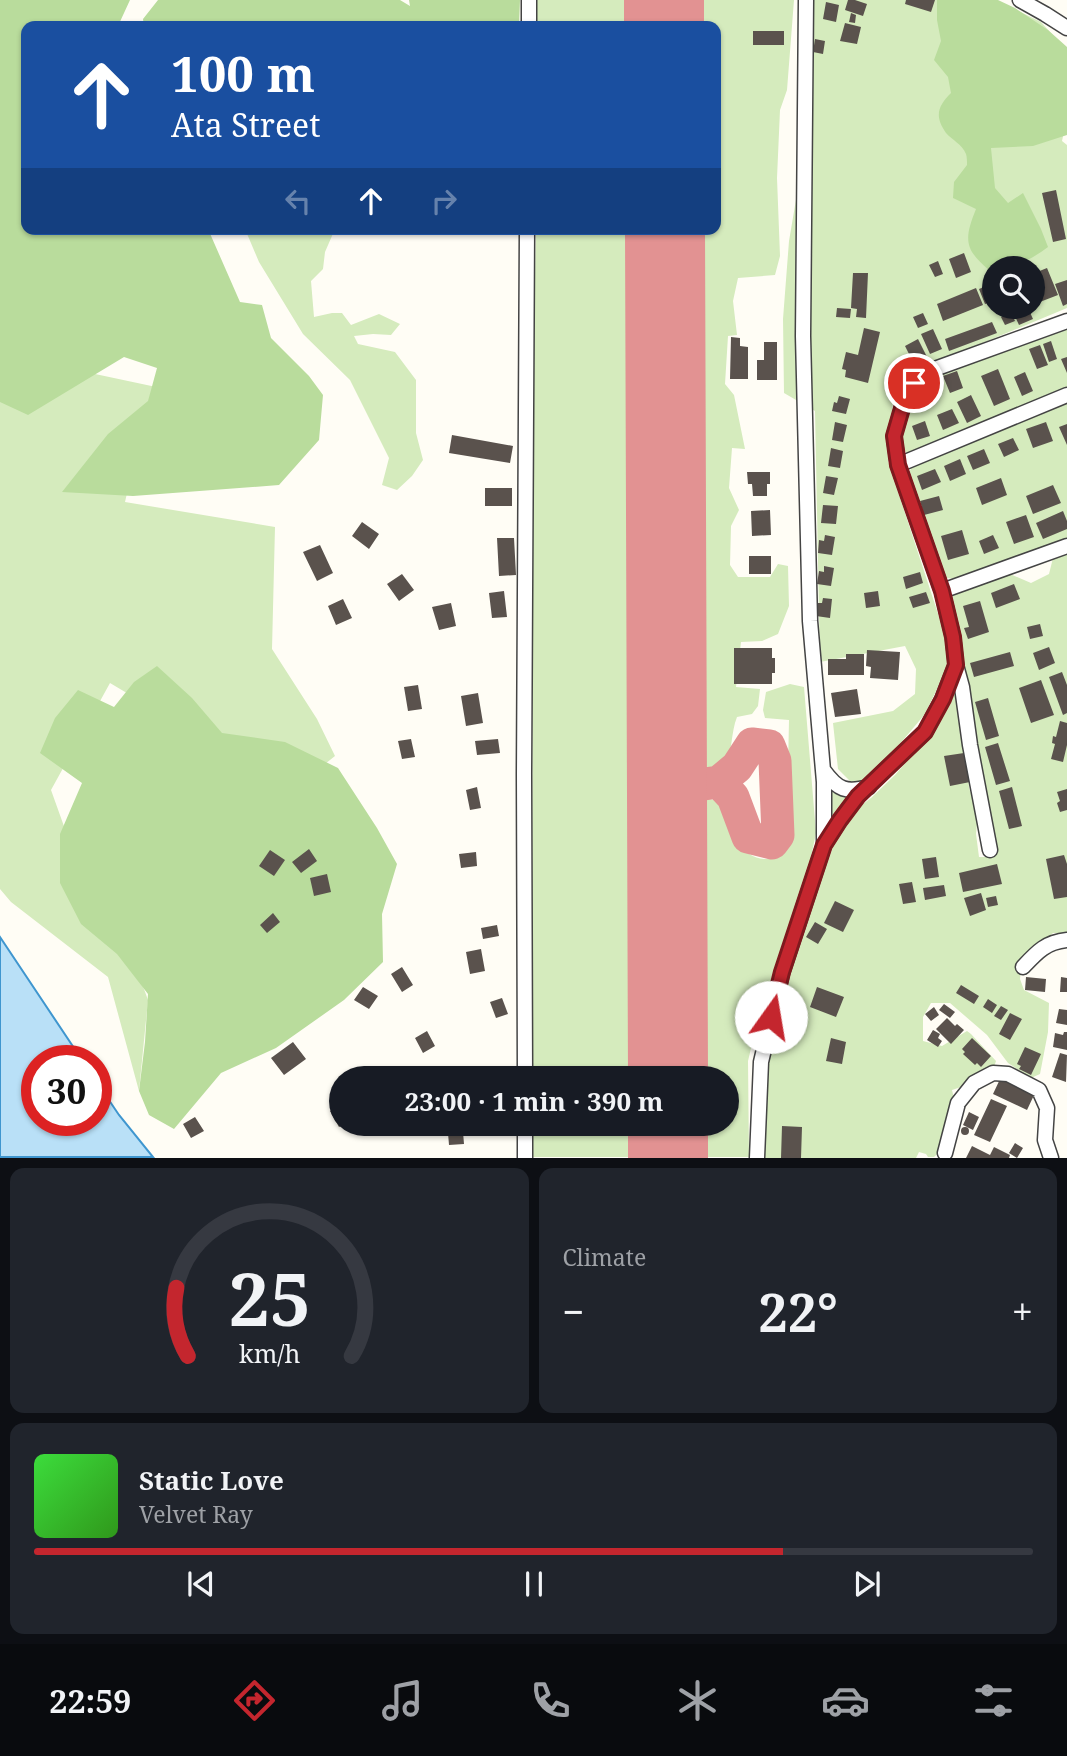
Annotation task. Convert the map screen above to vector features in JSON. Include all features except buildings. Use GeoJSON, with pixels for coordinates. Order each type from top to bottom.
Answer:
{"type":"FeatureCollection","features":[{"type":"Feature","properties":{"kind":"street"},"geometry":{"type":"LineString","coordinates":[[529,0],[529,21]]}},
{"type":"Feature","properties":{"kind":"street"},"geometry":{"type":"LineString","coordinates":[[806,0],[803,336],[810,621],[823,770],[824,845]]}},
{"type":"Feature","properties":{"kind":"street"},"geometry":{"type":"LineString","coordinates":[[1020,0],[1067,28]]}},
{"type":"Feature","properties":{"kind":"street"},"geometry":{"type":"LineString","coordinates":[[525,1066],[527,235]]}},
{"type":"Feature","properties":{"kind":"street"},"geometry":{"type":"LineString","coordinates":[[990,850],[953,637],[942,591],[898,465],[894,436],[905,398],[914,383],[929,371],[1067,321]]}},
{"type":"Feature","properties":{"kind":"street"},"geometry":{"type":"LineString","coordinates":[[898,465],[1067,395]]}},
{"type":"Feature","properties":{"kind":"street"},"geometry":{"type":"LineString","coordinates":[[942,591],[1067,546]]}},
{"type":"Feature","properties":{"kind":"street"},"geometry":{"type":"LineString","coordinates":[[757,1157],[761,1062],[782,972],[824,845],[858,796],[925,732],[943,699],[956,665]]}},
{"type":"Feature","properties":{"kind":"street"},"geometry":{"type":"LineString","coordinates":[[823,770],[832,783],[840,788],[850,791],[869,786]]}},
{"type":"Feature","properties":{"kind":"street"},"geometry":{"type":"LineString","coordinates":[[1023,967],[1035,954],[1054,941],[1067,940]]}},
{"type":"Feature","properties":{"kind":"street"},"geometry":{"type":"LineString","coordinates":[[945,1153],[958,1103],[974,1083],[993,1073],[1008,1074],[1039,1090],[1047,1108],[1045,1140],[1051,1157]]}},
{"type":"Feature","properties":{"kind":"street"},"geometry":{"type":"LineString","coordinates":[[525,1136],[525,1157]]}},
{"type":"Feature","properties":{"kind":"green space"},"geometry":{"type":"Polygon","coordinates":[[[0,0],[130,0],[120,21],[21,21],[21,235],[211,235],[240,302],[262,305],[271,338],[309,376],[323,395],[319,440],[279,485],[133,496],[62,492],[108,434],[148,401],[157,368],[124,357],[28,415],[0,402],[0,0]]]}},
{"type":"Feature","properties":{"kind":"green space"},"geometry":{"type":"Polygon","coordinates":[[[158,0],[400,0],[410,6],[409,0],[520,0],[519,21],[143,19],[158,0]]]}},
{"type":"Feature","properties":{"kind":"green space"},"geometry":{"type":"Polygon","coordinates":[[[536,0],[638,0],[650,21],[536,21],[536,0]]]}},
{"type":"Feature","properties":{"kind":"green space"},"geometry":{"type":"Polygon","coordinates":[[[687,0],[794,0],[787,90],[780,110],[777,178],[780,256],[775,275],[738,278],[733,301],[737,335],[728,336],[725,384],[734,395],[745,449],[732,448],[729,488],[739,510],[731,526],[730,565],[738,577],[770,577],[778,564],[788,566],[789,606],[778,634],[762,641],[741,642],[736,687],[760,689],[758,706],[752,714],[737,717],[726,763],[712,774],[700,775],[689,771],[679,753],[678,235],[721,235],[721,21],[680,21],[687,0]]]}},
{"type":"Feature","properties":{"kind":"green space"},"geometry":{"type":"Polygon","coordinates":[[[812,0],[996,0],[1041,22],[1067,51],[1065,127],[1062,141],[1067,145],[1067,308],[1045,317],[1045,256],[982,256],[982,319],[1040,319],[920,369],[893,401],[888,461],[945,635],[949,664],[925,714],[866,780],[851,782],[838,769],[833,723],[893,711],[915,694],[916,669],[905,646],[820,662],[815,411],[784,393],[783,319],[789,241],[809,123],[812,0]]]}},
{"type":"Feature","properties":{"kind":"green space"},"geometry":{"type":"Polygon","coordinates":[[[937,0],[998,0],[1048,30],[1067,47],[1067,135],[1033,146],[991,148],[995,188],[1008,203],[1023,193],[1041,229],[1048,247],[1034,256],[982,256],[982,264],[971,249],[969,228],[976,209],[953,198],[954,182],[967,165],[967,158],[962,147],[942,127],[939,116],[943,102],[951,93],[948,77],[934,60],[941,41],[937,0]]]}},
{"type":"Feature","properties":{"kind":"green space"},"geometry":{"type":"Polygon","coordinates":[[[248,235],[332,235],[325,252],[323,269],[311,281],[314,317],[342,313],[351,325],[379,314],[400,324],[391,335],[354,336],[358,344],[395,352],[416,380],[416,433],[423,460],[412,476],[397,490],[382,485],[389,458],[350,380],[303,334],[259,262],[248,235]]]}},
{"type":"Feature","properties":{"kind":"green space"},"geometry":{"type":"Polygon","coordinates":[[[536,235],[652,235],[653,1066],[532,1066],[533,366],[536,235]]]}},
{"type":"Feature","properties":{"kind":"green space"},"geometry":{"type":"Polygon","coordinates":[[[1067,328],[1067,391],[907,453],[902,448],[902,419],[919,388],[946,371],[1067,328]]]}},
{"type":"Feature","properties":{"kind":"green space"},"geometry":{"type":"Polygon","coordinates":[[[34,361],[175,391],[139,441],[125,502],[275,527],[272,649],[317,719],[335,756],[291,791],[110,683],[51,790],[75,857],[148,1000],[139,1091],[108,977],[11,902],[0,889],[0,394],[34,361]]]}},
{"type":"Feature","properties":{"kind":"green space"},"geometry":{"type":"Polygon","coordinates":[[[1067,403],[1067,539],[959,579],[946,578],[933,555],[906,478],[913,465],[1067,403]]]}},
{"type":"Feature","properties":{"kind":"green space"},"geometry":{"type":"Polygon","coordinates":[[[1067,552],[1067,933],[1053,933],[1022,959],[1020,979],[1024,990],[1049,1003],[1048,1032],[1040,1074],[1031,1078],[1008,1063],[987,1035],[950,1003],[931,1003],[923,1017],[923,1041],[942,1046],[967,1031],[996,1061],[993,1070],[952,1090],[955,1103],[943,1149],[934,1157],[919,1152],[916,1158],[761,1158],[764,1070],[789,971],[837,835],[855,810],[895,775],[921,745],[942,718],[957,687],[969,788],[978,812],[976,834],[979,857],[992,857],[994,841],[953,596],[987,579],[1010,574],[1031,583],[1049,574],[1053,558],[1067,552]]]}},
{"type":"Feature","properties":{"kind":"green space"},"geometry":{"type":"Polygon","coordinates":[[[157,666],[192,698],[222,733],[285,742],[338,768],[397,864],[382,914],[383,962],[344,1000],[276,1048],[221,1073],[174,1129],[149,1115],[139,1091],[148,994],[117,954],[81,924],[60,883],[60,834],[82,783],[40,753],[55,718],[78,690],[114,707],[134,682],[157,666]]]}},
{"type":"Feature","properties":{"kind":"green space"},"geometry":{"type":"Polygon","coordinates":[[[790,684],[804,687],[816,833],[808,872],[756,1027],[748,1061],[749,1157],[678,1157],[678,1136],[739,1136],[739,1066],[677,1066],[675,1012],[680,825],[685,809],[690,804],[707,799],[720,801],[735,839],[750,854],[757,858],[772,858],[779,856],[791,843],[787,816],[789,720],[765,718],[763,710],[766,692],[790,684]]]}},
{"type":"Feature","properties":{"kind":"green space"},"geometry":{"type":"Polygon","coordinates":[[[830,791],[850,798],[833,817],[831,816],[830,791]]]}},
{"type":"Feature","properties":{"kind":"green space"},"geometry":{"type":"Polygon","coordinates":[[[532,1136],[652,1136],[651,1157],[532,1157],[532,1136]]]}},
{"type":"Feature","properties":{"kind":"water"},"geometry":{"type":"Polygon","coordinates":[[[0,937],[72,1045],[21,1045],[21,1136],[112,1136],[112,1105],[153,1157],[0,1157],[0,937]]]}},
{"type":"Feature","properties":{"kind":"taxiway"},"geometry":{"type":"LineString","coordinates":[[667,789],[719,782],[737,767],[752,744],[769,746],[775,761],[778,835],[772,843],[748,837],[733,797],[719,782]]}},
{"type":"Feature","properties":{"kind":"runway"},"geometry":{"type":"LineString","coordinates":[[664,0],[664,21]]}},
{"type":"Feature","properties":{"kind":"runway"},"geometry":{"type":"LineString","coordinates":[[665,235],[668,1066]]}},
{"type":"Feature","properties":{"kind":"runway"},"geometry":{"type":"LineString","coordinates":[[668,1136],[668,1158]]}},
{"type":"Feature","properties":{"kind":"route"},"geometry":{"type":"LineString","coordinates":[[771,1017],[782,972],[824,845],[858,796],[925,732],[943,699],[956,665],[953,637],[942,591],[898,465],[894,436],[905,398],[914,383]]}}]}
